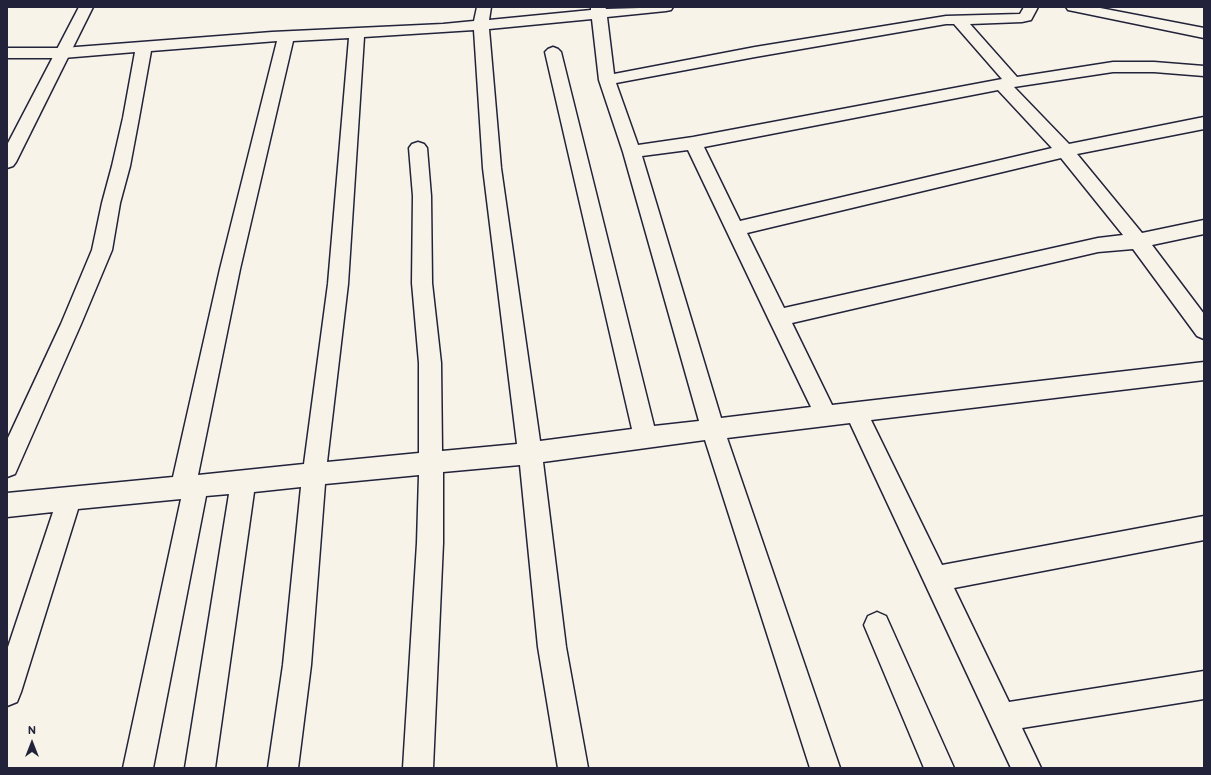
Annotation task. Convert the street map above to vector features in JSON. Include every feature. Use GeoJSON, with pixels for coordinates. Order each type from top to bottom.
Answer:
{"type":"FeatureCollection","features":[{"type":"Feature","properties":{"kind":"street"},"geometry":{"type":"LineString","coordinates":[[7,162],[86,7]]}},
{"type":"Feature","properties":{"kind":"street"},"geometry":{"type":"LineString","coordinates":[[7,53],[63,52],[286,37],[443,30],[483,16],[666,7]]}},
{"type":"Feature","properties":{"kind":"street"},"geometry":{"type":"LineString","coordinates":[[607,80],[770,49],[946,20],[1022,18],[1026,17],[1030,7]]}},
{"type":"Feature","properties":{"kind":"street"},"geometry":{"type":"LineString","coordinates":[[1073,7],[1204,33]]}},
{"type":"Feature","properties":{"kind":"street"},"geometry":{"type":"LineString","coordinates":[[598,11],[607,80],[632,152],[713,429],[825,768]]}},
{"type":"Feature","properties":{"kind":"street"},"geometry":{"type":"LineString","coordinates":[[483,16],[492,168],[530,453],[552,647],[573,768]]}},
{"type":"Feature","properties":{"kind":"street"},"geometry":{"type":"LineString","coordinates":[[958,20],[1138,241],[1204,330]]}},
{"type":"Feature","properties":{"kind":"street"},"geometry":{"type":"LineString","coordinates":[[283,768],[297,665],[314,475],[338,284],[357,33]]}},
{"type":"Feature","properties":{"kind":"street"},"geometry":{"type":"LineString","coordinates":[[138,768],[228,277],[286,37]]}},
{"type":"Feature","properties":{"kind":"street"},"geometry":{"type":"LineString","coordinates":[[7,466],[71,324],[102,250],[110,203],[121,166],[144,47]]}},
{"type":"Feature","properties":{"kind":"street"},"geometry":{"type":"LineString","coordinates":[[553,52],[645,438]]}},
{"type":"Feature","properties":{"kind":"street"},"geometry":{"type":"LineString","coordinates":[[632,152],[693,143],[1008,83],[1113,67],[1154,67],[1204,71]]}},
{"type":"Feature","properties":{"kind":"street"},"geometry":{"type":"LineString","coordinates":[[735,229],[1065,151],[1204,123]]}},
{"type":"Feature","properties":{"kind":"street"},"geometry":{"type":"LineString","coordinates":[[693,143],[826,416]]}},
{"type":"Feature","properties":{"kind":"street"},"geometry":{"type":"LineString","coordinates":[[418,148],[422,196],[422,283],[430,362],[431,463],[430,543],[418,768]]}},
{"type":"Feature","properties":{"kind":"street"},"geometry":{"type":"LineString","coordinates":[[778,318],[1098,245],[1138,241],[1204,227]]}},
{"type":"Feature","properties":{"kind":"street"},"geometry":{"type":"LineString","coordinates":[[7,505],[530,453],[713,429],[1204,371]]}},
{"type":"Feature","properties":{"kind":"street"},"geometry":{"type":"LineString","coordinates":[[856,412],[1026,768]]}},
{"type":"Feature","properties":{"kind":"street"},"geometry":{"type":"LineString","coordinates":[[200,768],[243,482]]}},
{"type":"Feature","properties":{"kind":"street"},"geometry":{"type":"LineString","coordinates":[[7,692],[69,499]]}},
{"type":"Feature","properties":{"kind":"street"},"geometry":{"type":"LineString","coordinates":[[936,579],[1204,528]]}},
{"type":"Feature","properties":{"kind":"street"},"geometry":{"type":"LineString","coordinates":[[877,625],[939,768]]}},
{"type":"Feature","properties":{"kind":"street"},"geometry":{"type":"LineString","coordinates":[[1002,717],[1204,685]]}}]}
